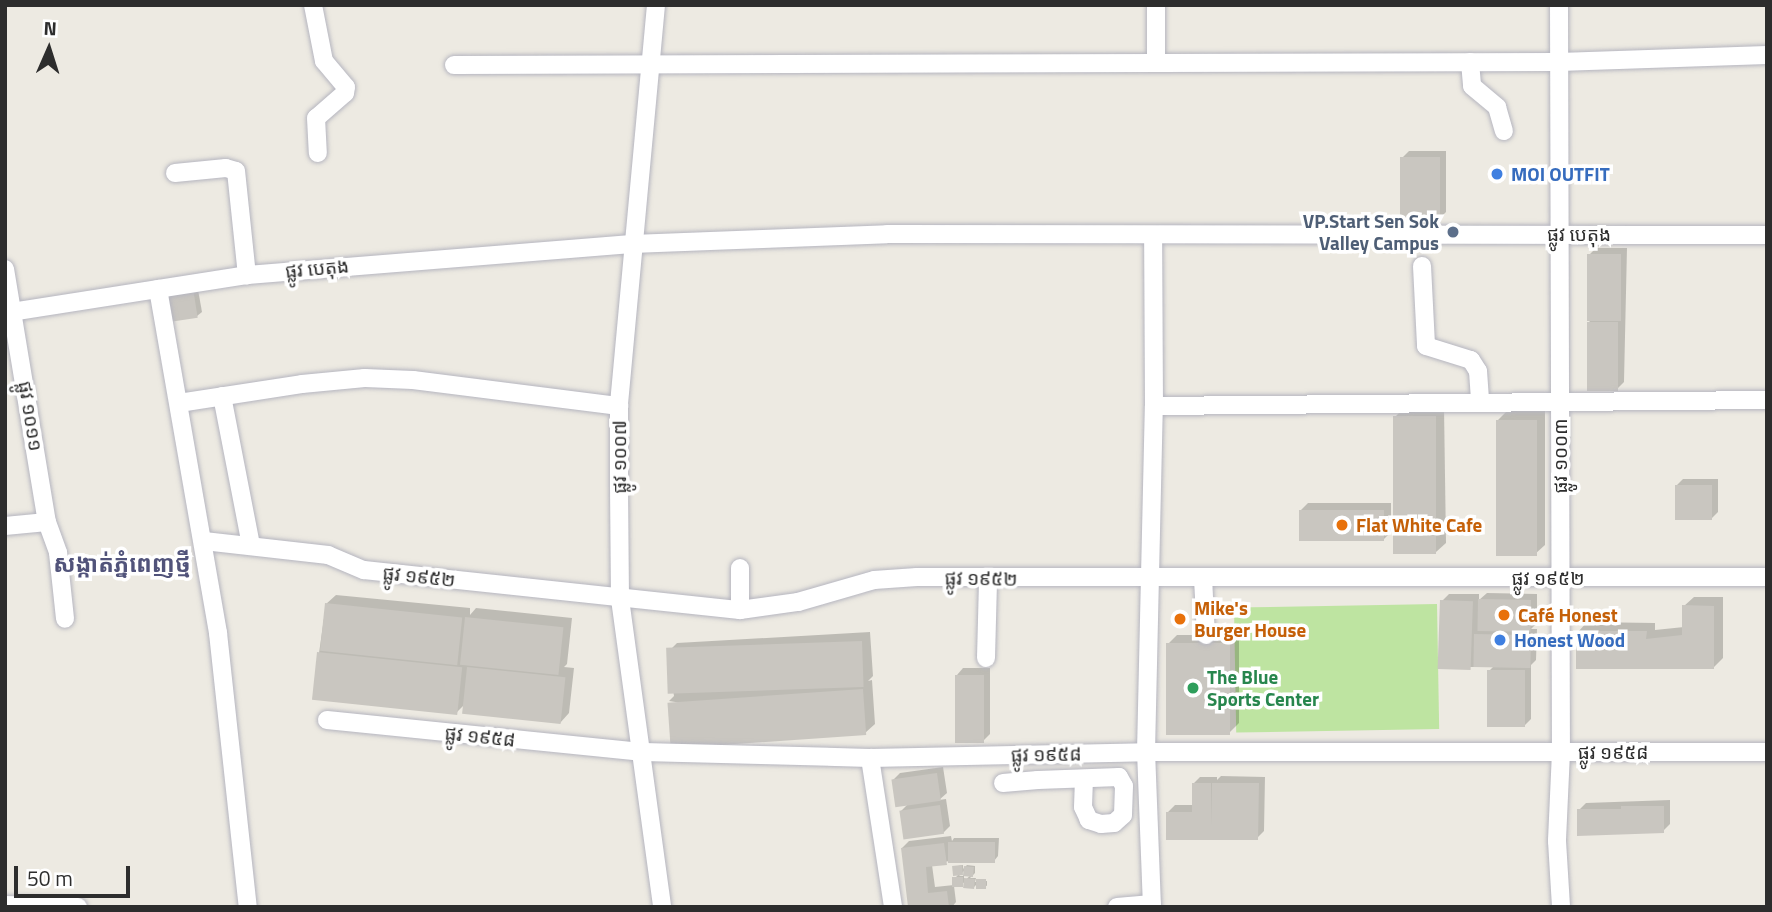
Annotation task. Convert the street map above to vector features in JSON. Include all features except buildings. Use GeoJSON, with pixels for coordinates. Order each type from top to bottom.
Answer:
{"type":"FeatureCollection","features":[{"type":"Feature","properties":{"kind":"street"},"geometry":{"type":"LineString","coordinates":[[313,5],[324,61],[346,87],[345,93],[316,118],[318,153]]}},
{"type":"Feature","properties":{"kind":"street","name":"ផ្លូវ ១០០៧"},"geometry":{"type":"LineString","coordinates":[[656,5],[619,406],[620,599],[643,752],[662,907]]}},
{"type":"Feature","properties":{"kind":"street"},"geometry":{"type":"LineString","coordinates":[[1156,5],[1156,63]]}},
{"type":"Feature","properties":{"kind":"street","name":"ផ្លូវ ១០០៣"},"geometry":{"type":"LineString","coordinates":[[1559,5],[1561,752],[1557,841],[1561,907]]}},
{"type":"Feature","properties":{"kind":"street"},"geometry":{"type":"LineString","coordinates":[[454,65],[1559,62],[1767,55]]}},
{"type":"Feature","properties":{"kind":"street"},"geometry":{"type":"LineString","coordinates":[[1470,62],[1472,86],[1497,107],[1504,131]]}},
{"type":"Feature","properties":{"kind":"street"},"geometry":{"type":"LineString","coordinates":[[175,173],[226,168],[236,171],[247,275]]}},
{"type":"Feature","properties":{"kind":"street","name":"ផ្លូវ បេតុង"},"geometry":{"type":"LineString","coordinates":[[10,312],[247,275],[632,244],[887,234],[1767,235]]}},
{"type":"Feature","properties":{"kind":"street"},"geometry":{"type":"LineString","coordinates":[[1117,907],[1152,905],[1146,752],[1154,406],[1153,236]]}},
{"type":"Feature","properties":{"kind":"street"},"geometry":{"type":"LineString","coordinates":[[1422,266],[1426,346],[1471,360],[1478,371],[1480,402]]}},
{"type":"Feature","properties":{"kind":"street","name":"ផ្លូវ ១០១១"},"geometry":{"type":"LineString","coordinates":[[5,269],[10,312],[47,522],[58,553],[65,619]]}},
{"type":"Feature","properties":{"kind":"street"},"geometry":{"type":"LineString","coordinates":[[158,289],[218,633],[248,907]]}},
{"type":"Feature","properties":{"kind":"street"},"geometry":{"type":"LineString","coordinates":[[179,403],[302,384],[365,378],[413,380],[619,406]]}},
{"type":"Feature","properties":{"kind":"street"},"geometry":{"type":"LineString","coordinates":[[222,397],[251,545]]}},
{"type":"Feature","properties":{"kind":"street"},"geometry":{"type":"LineString","coordinates":[[1154,406],[1767,400]]}},
{"type":"Feature","properties":{"kind":"street"},"geometry":{"type":"LineString","coordinates":[[5,526],[47,522]]}},
{"type":"Feature","properties":{"kind":"street","name":"ផ្លូវ ១៩៥២"},"geometry":{"type":"LineString","coordinates":[[204,541],[328,555],[364,570],[740,610],[798,602],[874,580],[917,577],[1767,577]]}},
{"type":"Feature","properties":{"kind":"street"},"geometry":{"type":"LineString","coordinates":[[740,568],[740,610]]}},
{"type":"Feature","properties":{"kind":"street"},"geometry":{"type":"LineString","coordinates":[[1203,578],[1206,635]]}},
{"type":"Feature","properties":{"kind":"street"},"geometry":{"type":"LineString","coordinates":[[986,658],[988,579]]}},
{"type":"Feature","properties":{"kind":"street","name":"ផ្លូវ ១៩៥៨"},"geometry":{"type":"LineString","coordinates":[[327,720],[643,752],[870,758],[1146,752],[1767,752]]}},
{"type":"Feature","properties":{"kind":"street"},"geometry":{"type":"LineString","coordinates":[[1036,755],[1038,780]]}},
{"type":"Feature","properties":{"kind":"street"},"geometry":{"type":"LineString","coordinates":[[870,758],[893,907]]}},
{"type":"Feature","properties":{"kind":"street"},"geometry":{"type":"LineString","coordinates":[[1003,783],[1084,779]]}},
{"type":"Feature","properties":{"kind":"street"},"geometry":{"type":"LineString","coordinates":[[5,905],[78,907]]}},
{"type":"Feature","properties":{"kind":"green space"},"geometry":{"type":"Polygon","coordinates":[[[1437,604],[1439,729],[1236,733],[1234,608],[1437,604]]]}},
{"type":"Feature","properties":{"kind":"place","name":"MOI OUTFIT"},"geometry":{"type":"Point","coordinates":[1497,174]}},
{"type":"Feature","properties":{"kind":"place","name":"VP.Start Sen Sok Valley Campus"},"geometry":{"type":"Point","coordinates":[1453,232]}},
{"type":"Feature","properties":{"kind":"place","name":"Flat White Cafe"},"geometry":{"type":"Point","coordinates":[1342,525]}},
{"type":"Feature","properties":{"kind":"place","name":"Café Honest"},"geometry":{"type":"Point","coordinates":[1504,615]}},
{"type":"Feature","properties":{"kind":"place","name":"Mike's Burger House"},"geometry":{"type":"Point","coordinates":[1180,619]}},
{"type":"Feature","properties":{"kind":"place","name":"Honest Wood"},"geometry":{"type":"Point","coordinates":[1500,640]}},
{"type":"Feature","properties":{"kind":"place","name":"The Blue Sports Center"},"geometry":{"type":"Point","coordinates":[1193,688]}},
{"type":"Feature","properties":{"kind":"district","name":"សង្កាត់ភ្នំពេញថ្មី"},"geometry":{"type":"Point","coordinates":[122,564]}}]}
